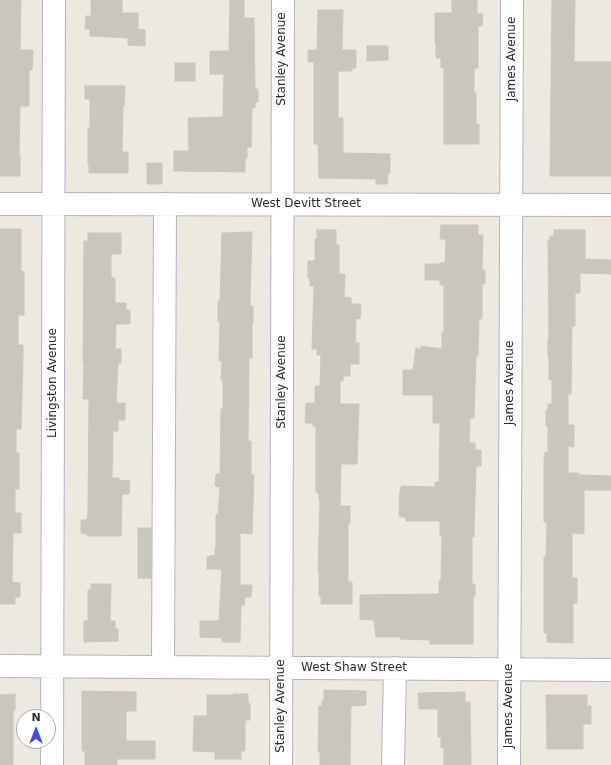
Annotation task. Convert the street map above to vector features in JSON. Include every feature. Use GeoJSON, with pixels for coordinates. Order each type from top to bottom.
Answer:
{"type":"FeatureCollection","features":[{"type":"Feature","properties":{"kind":"street","name":"Livingston Avenue"},"geometry":{"type":"LineString","coordinates":[[52,765],[54,0]]}},
{"type":"Feature","properties":{"kind":"street","name":"Stanley Avenue"},"geometry":{"type":"LineString","coordinates":[[281,765],[283,0]]}},
{"type":"Feature","properties":{"kind":"street","name":"James Avenue"},"geometry":{"type":"LineString","coordinates":[[509,765],[512,0]]}},
{"type":"Feature","properties":{"kind":"street","name":"West Devitt Street"},"geometry":{"type":"LineString","coordinates":[[0,204],[611,205]]}},
{"type":"Feature","properties":{"kind":"street"},"geometry":{"type":"LineString","coordinates":[[163,667],[165,204]]}},
{"type":"Feature","properties":{"kind":"street","name":"West Shaw Street"},"geometry":{"type":"LineString","coordinates":[[0,666],[509,668],[611,670]]}},
{"type":"Feature","properties":{"kind":"street"},"geometry":{"type":"LineString","coordinates":[[393,765],[395,668]]}},
{"type":"Feature","properties":{"kind":"building"},"geometry":{"type":"Polygon","coordinates":[[[0,0],[21,0],[20,50],[33,50],[32,70],[29,70],[29,106],[20,106],[20,176],[0,176],[0,0]]]}},
{"type":"Feature","properties":{"kind":"building"},"geometry":{"type":"Polygon","coordinates":[[[91,0],[122,0],[122,13],[138,13],[138,29],[145,30],[145,46],[128,45],[128,38],[90,36],[90,29],[85,29],[86,16],[91,16],[91,0]]]}},
{"type":"Feature","properties":{"kind":"building"},"geometry":{"type":"Polygon","coordinates":[[[230,0],[244,0],[244,18],[254,18],[255,89],[258,89],[258,102],[255,102],[255,108],[252,108],[251,147],[247,147],[245,172],[174,171],[174,151],[189,151],[188,118],[223,117],[224,74],[210,74],[210,51],[229,51],[230,0]]]}},
{"type":"Feature","properties":{"kind":"building"},"geometry":{"type":"Polygon","coordinates":[[[452,0],[477,0],[477,14],[483,14],[482,26],[478,26],[478,68],[474,68],[476,124],[479,124],[479,144],[444,144],[444,68],[441,68],[441,58],[436,58],[435,13],[452,13],[452,0]]]}},
{"type":"Feature","properties":{"kind":"building"},"geometry":{"type":"Polygon","coordinates":[[[552,0],[575,0],[574,62],[611,62],[611,176],[550,176],[552,0]]]}},
{"type":"Feature","properties":{"kind":"building"},"geometry":{"type":"Polygon","coordinates":[[[318,10],[343,10],[342,50],[356,50],[356,68],[352,68],[352,71],[338,71],[338,118],[343,118],[343,153],[390,154],[390,173],[388,173],[387,184],[376,184],[376,179],[319,178],[318,144],[314,144],[314,62],[308,62],[308,50],[317,50],[318,10]]]}},
{"type":"Feature","properties":{"kind":"building"},"geometry":{"type":"Polygon","coordinates":[[[367,46],[388,46],[388,60],[367,61],[367,46]]]}},
{"type":"Feature","properties":{"kind":"building"},"geometry":{"type":"Polygon","coordinates":[[[175,63],[195,63],[195,81],[175,81],[175,63]]]}},
{"type":"Feature","properties":{"kind":"building"},"geometry":{"type":"Polygon","coordinates":[[[85,86],[125,86],[122,152],[128,152],[128,173],[89,173],[88,128],[90,128],[90,99],[85,99],[85,86]]]}},
{"type":"Feature","properties":{"kind":"building"},"geometry":{"type":"Polygon","coordinates":[[[147,163],[162,163],[162,184],[147,184],[147,163]]]}},
{"type":"Feature","properties":{"kind":"building"},"geometry":{"type":"Polygon","coordinates":[[[441,225],[478,225],[478,235],[483,235],[482,270],[485,270],[485,284],[482,284],[482,319],[479,319],[478,356],[476,356],[474,418],[470,418],[469,443],[475,443],[475,450],[481,450],[481,466],[476,466],[474,537],[472,537],[472,584],[475,584],[475,596],[473,596],[473,644],[430,644],[430,640],[400,639],[401,637],[376,637],[374,620],[360,619],[360,595],[439,594],[439,581],[441,581],[442,536],[440,536],[440,521],[406,521],[406,518],[399,516],[401,486],[435,487],[435,482],[439,482],[440,423],[433,423],[433,395],[403,395],[403,370],[413,370],[416,348],[421,349],[421,346],[442,349],[442,332],[444,332],[444,285],[440,285],[440,280],[425,280],[425,264],[445,263],[446,239],[440,239],[441,225]]]}},
{"type":"Feature","properties":{"kind":"building"},"geometry":{"type":"Polygon","coordinates":[[[0,229],[21,229],[21,271],[24,272],[24,315],[18,315],[18,345],[23,345],[23,359],[21,429],[16,429],[16,453],[19,453],[19,489],[15,489],[15,513],[21,513],[21,533],[13,533],[12,582],[20,583],[20,597],[15,597],[15,604],[0,604],[0,229]]]}},
{"type":"Feature","properties":{"kind":"building"},"geometry":{"type":"Polygon","coordinates":[[[317,230],[336,230],[336,245],[339,245],[339,274],[345,274],[344,297],[351,298],[351,304],[361,304],[360,319],[356,318],[355,343],[359,343],[359,364],[350,364],[350,376],[343,376],[343,381],[340,381],[340,404],[359,404],[357,464],[341,464],[340,506],[350,506],[350,523],[348,523],[348,582],[352,582],[352,604],[321,604],[321,596],[319,596],[318,570],[320,502],[319,493],[316,492],[316,426],[313,426],[313,423],[305,423],[306,403],[315,403],[315,386],[320,386],[321,355],[317,355],[317,349],[312,349],[314,286],[310,286],[310,278],[308,278],[308,261],[315,261],[315,239],[317,239],[317,230]]]}},
{"type":"Feature","properties":{"kind":"building"},"geometry":{"type":"Polygon","coordinates":[[[554,230],[585,230],[585,259],[611,260],[611,274],[580,273],[580,293],[575,293],[575,326],[572,326],[571,394],[568,394],[568,425],[574,425],[574,447],[568,446],[568,473],[579,473],[579,475],[611,476],[611,490],[584,490],[584,534],[572,533],[572,578],[577,578],[577,603],[573,603],[573,643],[547,642],[547,633],[544,633],[544,557],[546,557],[547,522],[544,522],[544,460],[545,452],[548,452],[548,426],[546,426],[546,410],[548,410],[548,404],[552,404],[552,380],[549,380],[548,357],[548,240],[550,240],[550,236],[554,236],[554,230]]]}},
{"type":"Feature","properties":{"kind":"building"},"geometry":{"type":"Polygon","coordinates":[[[252,232],[250,306],[253,306],[253,323],[252,358],[249,358],[248,441],[251,441],[251,475],[254,475],[252,534],[240,533],[240,585],[252,585],[251,597],[245,597],[244,605],[241,605],[240,642],[222,642],[222,638],[200,637],[200,621],[219,621],[222,569],[207,569],[207,557],[215,555],[216,515],[218,514],[220,487],[215,486],[216,474],[220,474],[221,409],[223,409],[223,381],[221,380],[222,361],[219,361],[220,321],[218,321],[222,233],[252,232]]]}},
{"type":"Feature","properties":{"kind":"building"},"geometry":{"type":"Polygon","coordinates":[[[88,233],[121,233],[121,254],[111,254],[111,278],[115,278],[115,303],[126,303],[126,310],[130,310],[130,324],[116,324],[115,349],[121,349],[121,363],[118,363],[116,403],[125,403],[125,420],[118,420],[118,431],[113,431],[112,478],[130,481],[129,494],[122,494],[121,536],[87,536],[87,534],[81,533],[81,520],[87,520],[88,511],[89,399],[83,399],[83,362],[84,241],[88,241],[88,233]]]}},
{"type":"Feature","properties":{"kind":"building"},"geometry":{"type":"Polygon","coordinates":[[[138,528],[151,528],[151,578],[138,578],[138,528]]]}},
{"type":"Feature","properties":{"kind":"building"},"geometry":{"type":"Polygon","coordinates":[[[91,584],[111,584],[110,621],[115,621],[115,629],[118,629],[118,641],[84,642],[84,621],[88,621],[88,590],[91,590],[91,584]]]}},
{"type":"Feature","properties":{"kind":"building"},"geometry":{"type":"Polygon","coordinates":[[[324,690],[366,691],[366,705],[351,706],[350,765],[320,765],[320,752],[318,752],[319,706],[322,706],[322,701],[324,701],[324,690]]]}},
{"type":"Feature","properties":{"kind":"building"},"geometry":{"type":"Polygon","coordinates":[[[82,691],[136,692],[136,711],[126,711],[126,741],[155,741],[155,759],[117,759],[117,765],[85,765],[85,751],[82,751],[82,691]]]}},
{"type":"Feature","properties":{"kind":"building"},"geometry":{"type":"Polygon","coordinates":[[[465,692],[465,702],[470,702],[471,765],[444,765],[444,748],[441,748],[441,737],[438,737],[438,709],[419,709],[418,693],[465,692]]]}},
{"type":"Feature","properties":{"kind":"building"},"geometry":{"type":"Polygon","coordinates":[[[15,694],[15,710],[13,710],[13,765],[0,765],[0,695],[15,694]]]}},
{"type":"Feature","properties":{"kind":"building"},"geometry":{"type":"Polygon","coordinates":[[[248,694],[248,703],[250,704],[250,720],[245,720],[245,751],[241,751],[241,759],[215,759],[215,752],[193,751],[194,716],[207,716],[207,695],[248,694]]]}},
{"type":"Feature","properties":{"kind":"building"},"geometry":{"type":"Polygon","coordinates":[[[546,695],[587,695],[587,706],[591,706],[591,724],[583,724],[583,749],[547,749],[546,695]]]}}]}
